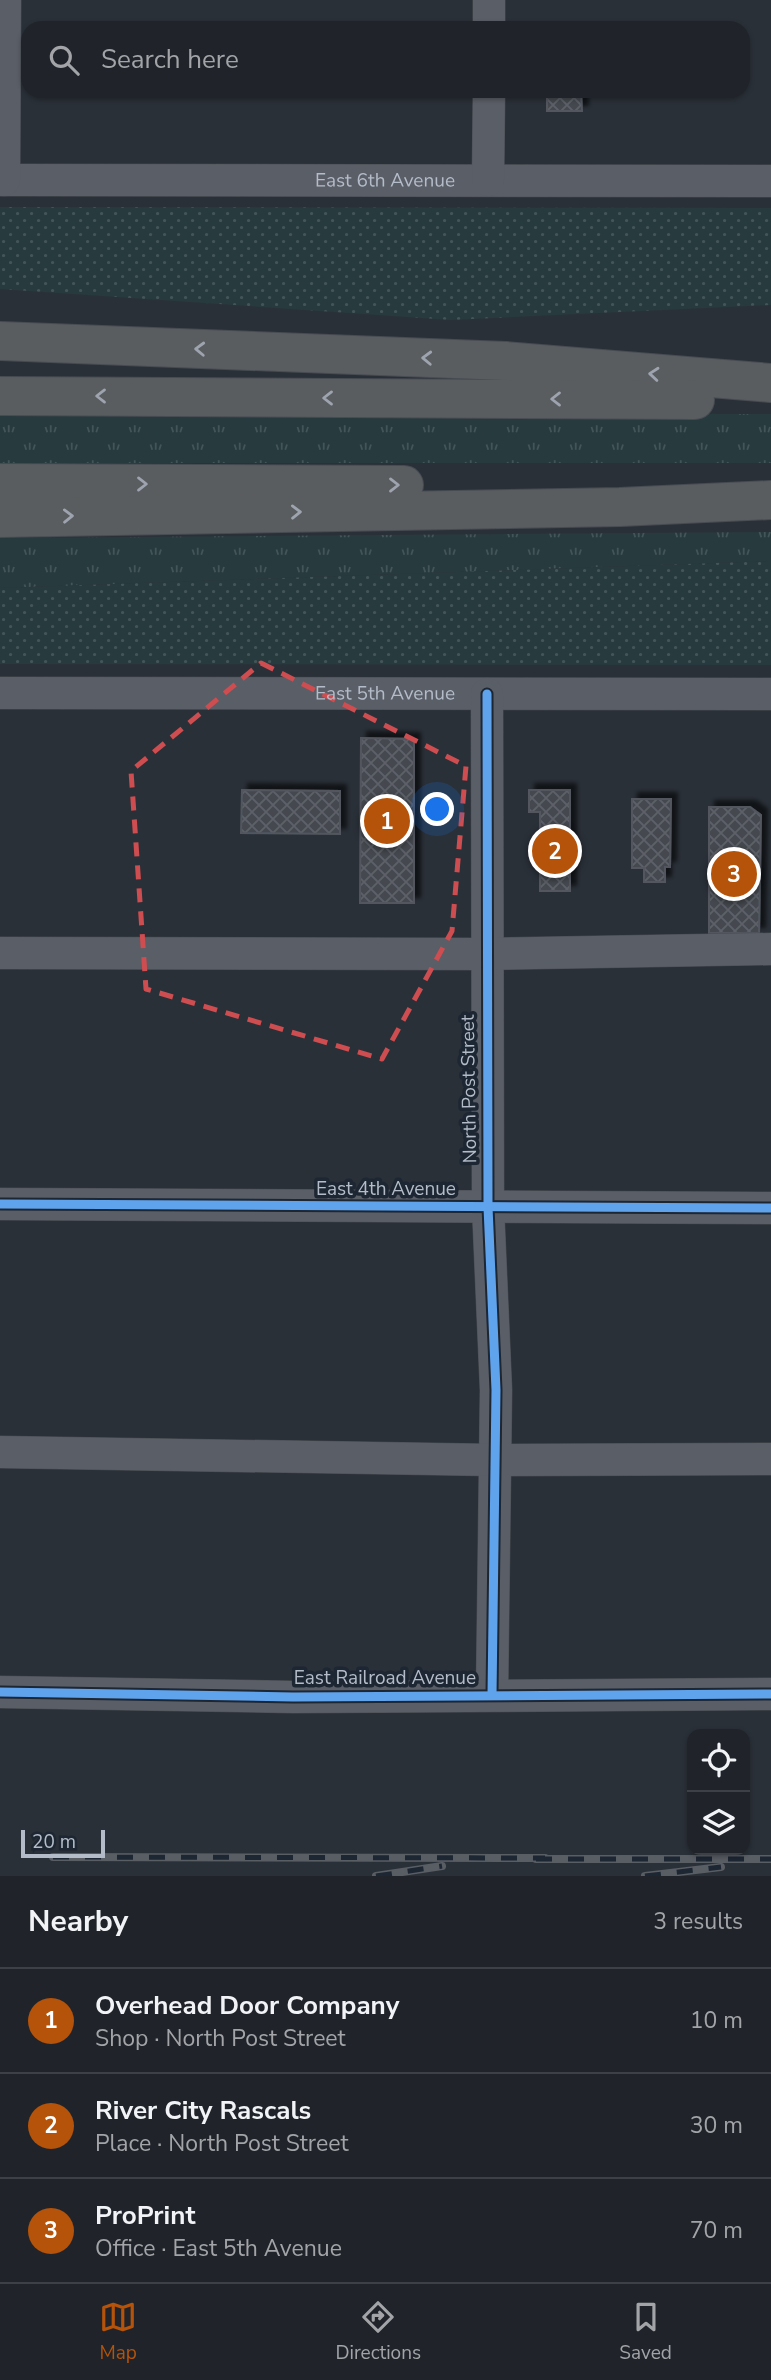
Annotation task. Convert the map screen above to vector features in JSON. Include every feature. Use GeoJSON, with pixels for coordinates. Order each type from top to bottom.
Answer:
{"type":"FeatureCollection","features":[{"type":"Feature","properties":{"kind":"highway"},"geometry":{"type":"LineString","coordinates":[[0,341],[505,362],[771,383]]}},
{"type":"Feature","properties":{"kind":"highway"},"geometry":{"type":"LineString","coordinates":[[0,396],[771,401]]}},
{"type":"Feature","properties":{"kind":"highway"},"geometry":{"type":"LineString","coordinates":[[0,484],[771,486]]}},
{"type":"Feature","properties":{"kind":"highway"},"geometry":{"type":"LineString","coordinates":[[0,518],[620,507],[771,500]]}},
{"type":"Feature","properties":{"kind":"street"},"geometry":{"type":"LineString","coordinates":[[2,180],[5,0]]}},
{"type":"Feature","properties":{"kind":"street"},"geometry":{"type":"LineString","coordinates":[[489,0],[489,21]]}},
{"type":"Feature","properties":{"kind":"street"},"geometry":{"type":"LineString","coordinates":[[488,180],[489,98]]}},
{"type":"Feature","properties":{"kind":"street","name":"East 6th Avenue"},"geometry":{"type":"LineString","coordinates":[[2,180],[771,181]]}},
{"type":"Feature","properties":{"kind":"street","name":"East 5th Avenue"},"geometry":{"type":"LineString","coordinates":[[0,693],[771,694]]}},
{"type":"Feature","properties":{"kind":"street","name":"North Post Street"},"geometry":{"type":"LineString","coordinates":[[487,694],[485,954],[488,1207],[496,1391],[492,1695]]}},
{"type":"Feature","properties":{"kind":"street"},"geometry":{"type":"LineString","coordinates":[[0,953],[485,954],[771,950]]}},
{"type":"Feature","properties":{"kind":"street","name":"East 4th Avenue"},"geometry":{"type":"LineString","coordinates":[[0,1204],[771,1208]]}},
{"type":"Feature","properties":{"kind":"street"},"geometry":{"type":"LineString","coordinates":[[0,1452],[494,1460],[771,1459]]}},
{"type":"Feature","properties":{"kind":"street","name":"East Railroad Avenue"},"geometry":{"type":"LineString","coordinates":[[0,1692],[293,1696],[771,1694]]}},
{"type":"Feature","properties":{"kind":"highlighted area"},"geometry":{"type":"Polygon","coordinates":[[[261,663],[466,766],[452,931],[382,1059],[146,989],[131,771],[261,663]]]}},
{"type":"Feature","properties":{"kind":"green space"},"geometry":{"type":"Polygon","coordinates":[[[0,207],[771,208],[771,305],[451,320],[0,289],[0,207]]]}},
{"type":"Feature","properties":{"kind":"green space"},"geometry":{"type":"Polygon","coordinates":[[[0,413],[771,414],[771,463],[0,463],[0,413]]]}},
{"type":"Feature","properties":{"kind":"green space"},"geometry":{"type":"Polygon","coordinates":[[[771,532],[771,561],[0,588],[0,538],[771,532]]]}},
{"type":"Feature","properties":{"kind":"green space"},"geometry":{"type":"Polygon","coordinates":[[[771,561],[771,665],[0,664],[0,588],[771,561]]]}},
{"type":"Feature","properties":{"kind":"building"},"geometry":{"type":"Polygon","coordinates":[[[547,98],[581,98],[582,111],[547,111],[547,98]]]}},
{"type":"Feature","properties":{"kind":"building"},"geometry":{"type":"Polygon","coordinates":[[[361,738],[414,739],[414,903],[360,903],[361,738]]]}},
{"type":"Feature","properties":{"kind":"building"},"geometry":{"type":"Polygon","coordinates":[[[242,790],[340,791],[340,834],[241,833],[242,790]]]}},
{"type":"Feature","properties":{"kind":"building"},"geometry":{"type":"Polygon","coordinates":[[[529,790],[570,790],[570,891],[540,891],[540,812],[529,812],[529,790]]]}},
{"type":"Feature","properties":{"kind":"building"},"geometry":{"type":"Polygon","coordinates":[[[632,799],[671,799],[670,867],[665,867],[665,882],[644,882],[644,868],[632,868],[632,799]]]}},
{"type":"Feature","properties":{"kind":"building"},"geometry":{"type":"Polygon","coordinates":[[[709,807],[750,807],[761,815],[759,933],[709,933],[709,807]]]}},
{"type":"Feature","properties":{"kind":"railway"},"geometry":{"type":"LineString","coordinates":[[53,1857],[545,1858]]}},
{"type":"Feature","properties":{"kind":"railway"},"geometry":{"type":"LineString","coordinates":[[536,1859],[771,1859]]}},
{"type":"Feature","properties":{"kind":"railway"},"geometry":{"type":"LineString","coordinates":[[376,1876],[442,1866]]}},
{"type":"Feature","properties":{"kind":"railway"},"geometry":{"type":"LineString","coordinates":[[645,1876],[721,1867]]}},
{"type":"Feature","properties":{"kind":"cycle path"},"geometry":{"type":"LineString","coordinates":[[487,694],[488,1207],[496,1390],[492,1695]]}},
{"type":"Feature","properties":{"kind":"cycle path"},"geometry":{"type":"LineString","coordinates":[[0,1204],[771,1208]]}},
{"type":"Feature","properties":{"kind":"cycle path"},"geometry":{"type":"LineString","coordinates":[[0,1692],[293,1697],[771,1694]]}},
{"type":"Feature","properties":{"kind":"place","name":"Overhead Door Company"},"geometry":{"type":"Point","coordinates":[387,821]}},
{"type":"Feature","properties":{"kind":"place","name":"River City Rascals"},"geometry":{"type":"Point","coordinates":[555,851]}},
{"type":"Feature","properties":{"kind":"place","name":"ProPrint"},"geometry":{"type":"Point","coordinates":[734,874]}}]}
